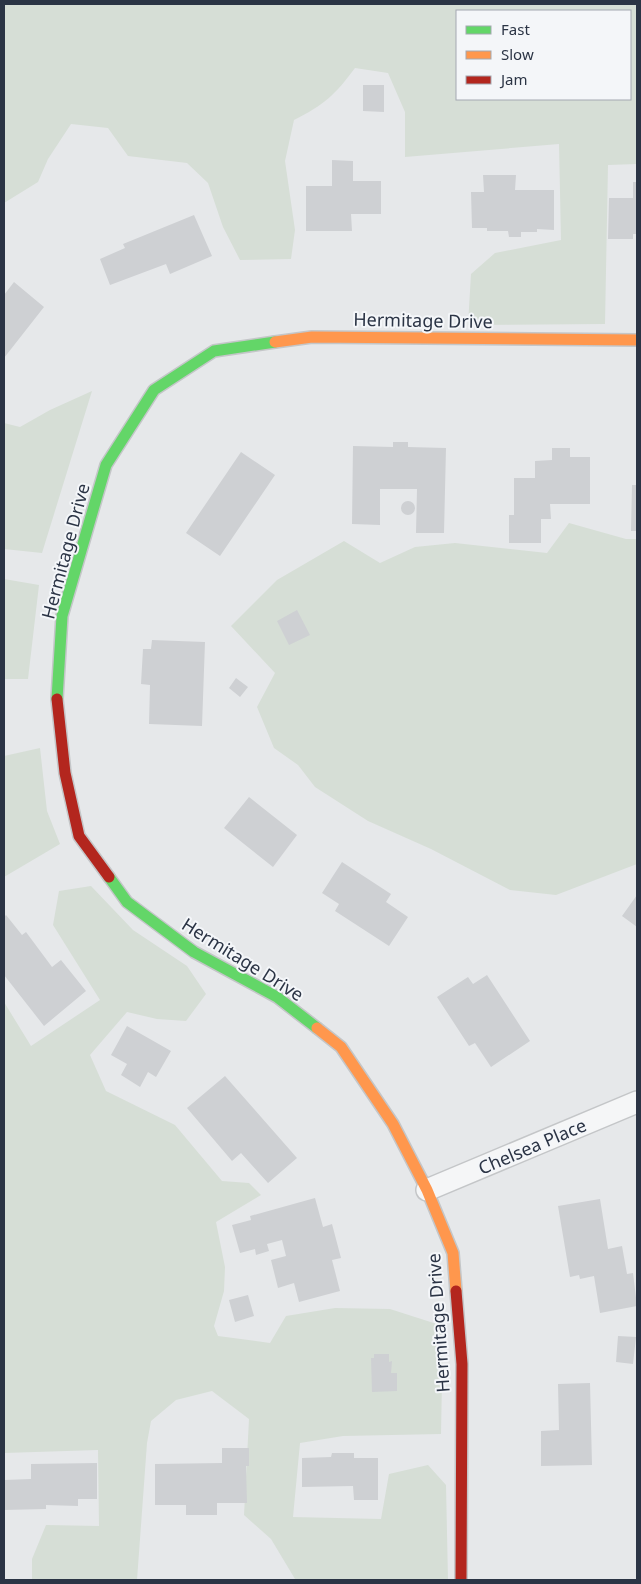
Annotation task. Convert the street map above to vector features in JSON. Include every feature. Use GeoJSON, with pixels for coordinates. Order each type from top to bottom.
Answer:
{"type":"FeatureCollection","features":[{"type":"Feature","properties":{"kind":"street","name":"Hermitage Drive"},"geometry":{"type":"LineString","coordinates":[[461,1580],[462,1364],[453,1253],[427,1190],[394,1124],[341,1047],[277,997],[194,952],[127,902],[79,836],[65,773],[57,698],[62,616],[106,465],[154,390],[214,351],[312,336],[637,340]]}},
{"type":"Feature","properties":{"kind":"street","name":"Chelsea Place"},"geometry":{"type":"LineString","coordinates":[[427,1190],[637,1102]]}},
{"type":"Feature","properties":{"kind":"shaded area"},"geometry":{"type":"Polygon","coordinates":[[[4,4],[637,4],[637,164],[608,165],[605,324],[468,325],[471,274],[495,253],[561,240],[559,144],[405,157],[405,112],[388,73],[355,68],[328,98],[294,120],[285,161],[295,230],[291,259],[240,260],[223,227],[208,183],[187,163],[128,156],[108,128],[71,124],[48,159],[38,182],[4,203],[4,4]]]}},
{"type":"Feature","properties":{"kind":"shaded area"},"geometry":{"type":"Polygon","coordinates":[[[92,391],[42,553],[4,549],[4,423],[20,427],[50,410],[92,391]]]}},
{"type":"Feature","properties":{"kind":"shaded area"},"geometry":{"type":"Polygon","coordinates":[[[569,523],[626,539],[637,539],[637,864],[556,895],[510,890],[431,849],[368,821],[315,787],[298,765],[274,748],[257,707],[275,673],[231,626],[277,580],[344,541],[380,563],[415,547],[455,543],[547,553],[569,523]]]}},
{"type":"Feature","properties":{"kind":"shaded area"},"geometry":{"type":"Polygon","coordinates":[[[4,579],[39,585],[28,679],[4,679],[4,579]]]}},
{"type":"Feature","properties":{"kind":"shaded area"},"geometry":{"type":"Polygon","coordinates":[[[40,748],[47,811],[60,844],[4,877],[4,756],[40,748]]]}},
{"type":"Feature","properties":{"kind":"shaded area"},"geometry":{"type":"Polygon","coordinates":[[[91,886],[133,930],[187,966],[206,994],[186,1021],[157,1019],[127,1012],[90,1055],[106,1091],[175,1125],[222,1181],[249,1183],[261,1195],[216,1222],[225,1267],[224,1291],[214,1326],[218,1336],[270,1343],[286,1316],[335,1308],[390,1309],[443,1326],[441,1434],[343,1436],[300,1443],[293,1517],[381,1519],[389,1474],[428,1465],[446,1485],[448,1580],[295,1579],[271,1539],[244,1515],[249,1419],[212,1391],[176,1400],[151,1421],[147,1443],[137,1580],[32,1580],[32,1559],[46,1525],[99,1526],[98,1450],[4,1453],[4,1002],[31,1046],[100,1000],[53,925],[59,891],[91,886]]]}},
{"type":"Feature","properties":{"kind":"building"},"geometry":{"type":"Polygon","coordinates":[[[363,85],[384,85],[384,112],[363,111],[363,85]]]}},
{"type":"Feature","properties":{"kind":"building"},"geometry":{"type":"Polygon","coordinates":[[[332,160],[353,161],[353,181],[381,181],[381,214],[351,214],[352,231],[306,231],[306,186],[332,186],[332,160]]]}},
{"type":"Feature","properties":{"kind":"building"},"geometry":{"type":"Polygon","coordinates":[[[483,175],[516,175],[515,190],[554,190],[554,230],[537,229],[537,232],[521,232],[521,237],[509,237],[508,231],[487,231],[487,228],[472,228],[471,192],[484,192],[483,175]]]}},
{"type":"Feature","properties":{"kind":"building"},"geometry":{"type":"Polygon","coordinates":[[[633,182],[637,182],[637,234],[633,234],[633,239],[608,239],[609,198],[633,198],[633,182]]]}},
{"type":"Feature","properties":{"kind":"building"},"geometry":{"type":"Polygon","coordinates":[[[194,215],[212,256],[170,274],[166,264],[110,285],[100,259],[125,248],[123,244],[194,215]]]}},
{"type":"Feature","properties":{"kind":"building"},"geometry":{"type":"Polygon","coordinates":[[[14,282],[44,307],[4,358],[4,295],[14,282]]]}},
{"type":"Feature","properties":{"kind":"building"},"geometry":{"type":"Polygon","coordinates":[[[393,442],[408,442],[408,447],[446,448],[444,533],[416,533],[417,489],[380,489],[380,525],[352,524],[353,446],[393,447],[393,442]]]}},
{"type":"Feature","properties":{"kind":"building"},"geometry":{"type":"Polygon","coordinates":[[[552,448],[570,448],[570,457],[590,457],[590,504],[550,504],[551,519],[541,519],[541,543],[509,543],[509,515],[514,515],[514,478],[535,478],[535,461],[552,460],[552,448]]]}},
{"type":"Feature","properties":{"kind":"building"},"geometry":{"type":"Polygon","coordinates":[[[241,452],[275,475],[220,556],[186,533],[241,452]]]}},
{"type":"Feature","properties":{"kind":"building"},"geometry":{"type":"Polygon","coordinates":[[[632,485],[637,485],[637,531],[631,531],[632,485]]]}},
{"type":"Feature","properties":{"kind":"building"},"geometry":{"type":"Polygon","coordinates":[[[405,501],[411,501],[415,508],[411,515],[405,515],[401,511],[401,505],[405,501]]]}},
{"type":"Feature","properties":{"kind":"building"},"geometry":{"type":"Polygon","coordinates":[[[297,610],[310,635],[289,645],[277,621],[297,610]]]}},
{"type":"Feature","properties":{"kind":"building"},"geometry":{"type":"Polygon","coordinates":[[[152,640],[205,642],[202,726],[149,724],[150,685],[141,684],[143,649],[151,649],[152,640]]]}},
{"type":"Feature","properties":{"kind":"building"},"geometry":{"type":"Polygon","coordinates":[[[236,678],[248,687],[240,697],[229,688],[236,678]]]}},
{"type":"Feature","properties":{"kind":"building"},"geometry":{"type":"Polygon","coordinates":[[[249,797],[297,835],[273,867],[224,828],[249,797]]]}},
{"type":"Feature","properties":{"kind":"building"},"geometry":{"type":"Polygon","coordinates":[[[342,862],[391,894],[386,902],[408,917],[389,946],[335,911],[339,904],[322,893],[342,862]]]}},
{"type":"Feature","properties":{"kind":"building"},"geometry":{"type":"Polygon","coordinates":[[[637,895],[637,927],[622,916],[637,895]]]}},
{"type":"Feature","properties":{"kind":"building"},"geometry":{"type":"Polygon","coordinates":[[[6,915],[22,935],[26,932],[52,967],[61,960],[86,991],[44,1026],[4,975],[4,917],[6,915]]]}},
{"type":"Feature","properties":{"kind":"building"},"geometry":{"type":"Polygon","coordinates":[[[487,975],[530,1041],[491,1067],[475,1043],[469,1046],[437,997],[468,977],[473,984],[487,975]]]}},
{"type":"Feature","properties":{"kind":"building"},"geometry":{"type":"Polygon","coordinates":[[[127,1026],[171,1051],[156,1077],[148,1072],[140,1087],[121,1075],[127,1064],[111,1055],[127,1026]]]}},
{"type":"Feature","properties":{"kind":"building"},"geometry":{"type":"Polygon","coordinates":[[[225,1076],[297,1158],[268,1183],[241,1153],[232,1161],[187,1108],[225,1076]]]}},
{"type":"Feature","properties":{"kind":"building"},"geometry":{"type":"Polygon","coordinates":[[[315,1198],[323,1227],[332,1224],[341,1258],[332,1260],[340,1291],[299,1302],[294,1283],[278,1288],[271,1260],[286,1256],[282,1240],[267,1244],[269,1251],[256,1255],[255,1249],[240,1253],[232,1225],[251,1220],[250,1216],[315,1198]]]}},
{"type":"Feature","properties":{"kind":"building"},"geometry":{"type":"Polygon","coordinates":[[[600,1199],[608,1249],[622,1246],[627,1274],[633,1273],[637,1306],[600,1313],[594,1276],[580,1279],[579,1275],[570,1277],[558,1206],[600,1199]]]}},
{"type":"Feature","properties":{"kind":"building"},"geometry":{"type":"Polygon","coordinates":[[[248,1295],[254,1316],[235,1322],[229,1300],[248,1295]]]}},
{"type":"Feature","properties":{"kind":"building"},"geometry":{"type":"Polygon","coordinates":[[[618,1336],[636,1337],[633,1364],[616,1362],[618,1336]]]}},
{"type":"Feature","properties":{"kind":"building"},"geometry":{"type":"Polygon","coordinates":[[[374,1354],[389,1354],[389,1362],[392,1361],[391,1373],[397,1373],[397,1391],[372,1392],[371,1358],[374,1358],[374,1354]]]}},
{"type":"Feature","properties":{"kind":"building"},"geometry":{"type":"Polygon","coordinates":[[[590,1383],[592,1465],[541,1466],[541,1431],[559,1430],[558,1384],[590,1383]]]}},
{"type":"Feature","properties":{"kind":"building"},"geometry":{"type":"Polygon","coordinates":[[[222,1448],[249,1448],[249,1466],[246,1466],[247,1503],[217,1503],[217,1515],[186,1515],[186,1505],[155,1505],[155,1464],[222,1463],[222,1448]]]}},
{"type":"Feature","properties":{"kind":"building"},"geometry":{"type":"Polygon","coordinates":[[[332,1453],[354,1453],[354,1458],[378,1458],[378,1500],[354,1500],[353,1486],[302,1487],[302,1458],[331,1457],[332,1453]]]}},
{"type":"Feature","properties":{"kind":"building"},"geometry":{"type":"Polygon","coordinates":[[[97,1463],[97,1499],[78,1499],[78,1506],[46,1505],[46,1509],[4,1510],[4,1480],[31,1479],[31,1464],[97,1463]]]}},
{"type":"Feature","properties":{"kind":"traffic: fast"},"geometry":{"type":"LineString","coordinates":[[57,699],[62,616],[106,465],[154,390],[214,351],[275,342]]}},
{"type":"Feature","properties":{"kind":"traffic: fast"},"geometry":{"type":"LineString","coordinates":[[109,877],[127,902],[194,952],[277,997],[317,1028]]}},
{"type":"Feature","properties":{"kind":"traffic: slow"},"geometry":{"type":"LineString","coordinates":[[275,342],[312,337],[637,340]]}},
{"type":"Feature","properties":{"kind":"traffic: slow"},"geometry":{"type":"LineString","coordinates":[[317,1028],[341,1047],[393,1124],[427,1190],[453,1253],[456,1291]]}},
{"type":"Feature","properties":{"kind":"traffic: jam"},"geometry":{"type":"LineString","coordinates":[[57,699],[65,773],[79,836],[109,877]]}},
{"type":"Feature","properties":{"kind":"traffic: jam"},"geometry":{"type":"LineString","coordinates":[[456,1291],[462,1364],[461,1580]]}}]}
